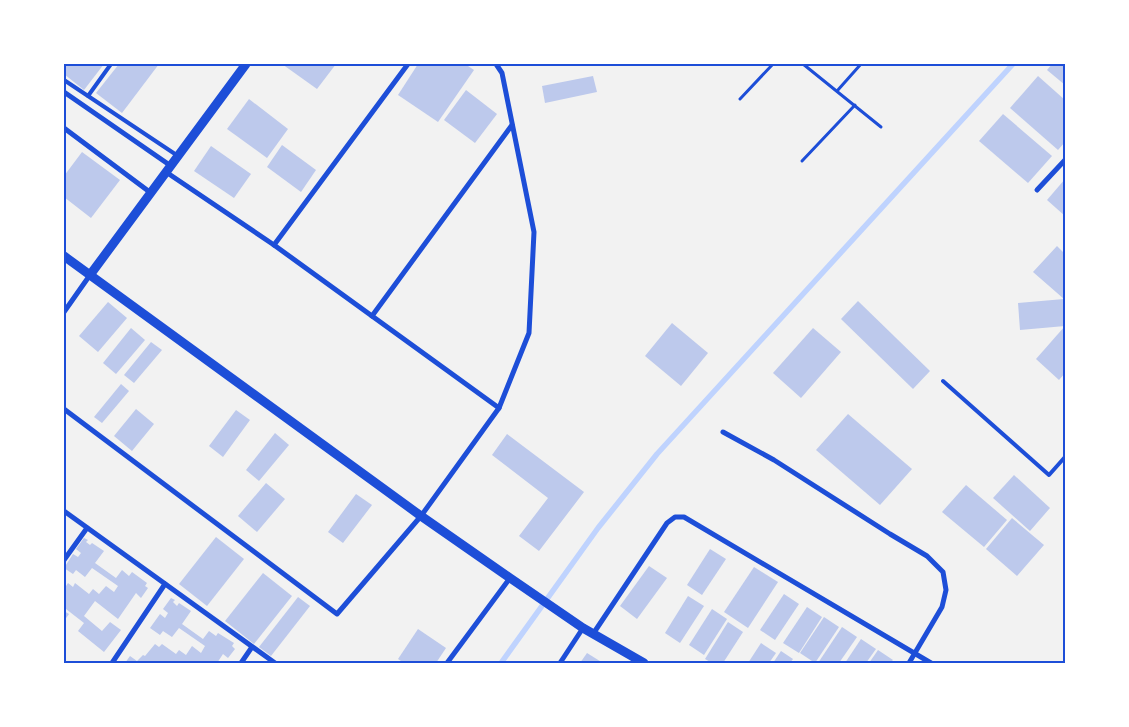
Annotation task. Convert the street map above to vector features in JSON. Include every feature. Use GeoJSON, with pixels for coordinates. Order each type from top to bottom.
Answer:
{"type":"FeatureCollection","features":[{"type":"Feature","properties":{"kind":"street"},"geometry":{"type":"LineString","coordinates":[[64,312],[246,64]]}},
{"type":"Feature","properties":{"kind":"street"},"geometry":{"type":"LineString","coordinates":[[274,245],[408,64]]}},
{"type":"Feature","properties":{"kind":"street"},"geometry":{"type":"LineString","coordinates":[[64,409],[337,614],[421,516],[499,408],[529,333],[534,232],[502,73],[496,64]]}},
{"type":"Feature","properties":{"kind":"street"},"geometry":{"type":"LineString","coordinates":[[64,92],[499,408]]}},
{"type":"Feature","properties":{"kind":"street"},"geometry":{"type":"LineString","coordinates":[[372,316],[512,125]]}},
{"type":"Feature","properties":{"kind":"street"},"geometry":{"type":"LineString","coordinates":[[64,128],[152,193]]}},
{"type":"Feature","properties":{"kind":"street"},"geometry":{"type":"LineString","coordinates":[[1037,190],[1065,160]]}},
{"type":"Feature","properties":{"kind":"street"},"geometry":{"type":"LineString","coordinates":[[64,256],[523,588],[583,628],[644,663]]}},
{"type":"Feature","properties":{"kind":"street"},"geometry":{"type":"LineString","coordinates":[[723,432],[774,460],[927,556],[943,572],[946,590],[942,607],[909,663]]}},
{"type":"Feature","properties":{"kind":"street"},"geometry":{"type":"LineString","coordinates":[[64,511],[275,663]]}},
{"type":"Feature","properties":{"kind":"street"},"geometry":{"type":"LineString","coordinates":[[593,634],[668,523],[675,517],[684,517],[930,663]]}},
{"type":"Feature","properties":{"kind":"street"},"geometry":{"type":"LineString","coordinates":[[64,560],[87,528]]}},
{"type":"Feature","properties":{"kind":"street"},"geometry":{"type":"LineString","coordinates":[[447,663],[510,578]]}},
{"type":"Feature","properties":{"kind":"street"},"geometry":{"type":"LineString","coordinates":[[112,663],[165,584]]}},
{"type":"Feature","properties":{"kind":"street"},"geometry":{"type":"LineString","coordinates":[[560,663],[583,628]]}},
{"type":"Feature","properties":{"kind":"street"},"geometry":{"type":"LineString","coordinates":[[241,663],[252,647]]}},
{"type":"Feature","properties":{"kind":"lane"},"geometry":{"type":"LineString","coordinates":[[88,96],[111,64]]}},
{"type":"Feature","properties":{"kind":"lane"},"geometry":{"type":"LineString","coordinates":[[64,80],[178,156]]}},
{"type":"Feature","properties":{"kind":"lane"},"geometry":{"type":"LineString","coordinates":[[943,381],[1049,475],[1065,457]]}},
{"type":"Feature","properties":{"kind":"path"},"geometry":{"type":"LineString","coordinates":[[740,99],[773,64]]}},
{"type":"Feature","properties":{"kind":"path"},"geometry":{"type":"LineString","coordinates":[[803,64],[881,127]]}},
{"type":"Feature","properties":{"kind":"path"},"geometry":{"type":"LineString","coordinates":[[837,91],[861,64]]}},
{"type":"Feature","properties":{"kind":"path"},"geometry":{"type":"LineString","coordinates":[[802,161],[855,105]]}},
{"type":"Feature","properties":{"kind":"building"},"geometry":{"type":"Polygon","coordinates":[[[64,64],[104,64],[84,90],[64,74],[64,64]]]}},
{"type":"Feature","properties":{"kind":"building"},"geometry":{"type":"Polygon","coordinates":[[[119,64],[159,64],[122,113],[96,93],[119,64]]]}},
{"type":"Feature","properties":{"kind":"building"},"geometry":{"type":"Polygon","coordinates":[[[282,64],[336,64],[317,89],[282,64]]]}},
{"type":"Feature","properties":{"kind":"building"},"geometry":{"type":"Polygon","coordinates":[[[418,64],[465,64],[474,70],[438,122],[398,95],[418,64]]]}},
{"type":"Feature","properties":{"kind":"building"},"geometry":{"type":"Polygon","coordinates":[[[1052,64],[1065,64],[1065,85],[1047,70],[1052,64]]]}},
{"type":"Feature","properties":{"kind":"building"},"geometry":{"type":"Polygon","coordinates":[[[593,76],[597,92],[545,103],[542,86],[593,76]]]}},
{"type":"Feature","properties":{"kind":"building"},"geometry":{"type":"Polygon","coordinates":[[[1038,76],[1065,100],[1065,142],[1058,150],[1010,108],[1038,76]]]}},
{"type":"Feature","properties":{"kind":"building"},"geometry":{"type":"Polygon","coordinates":[[[466,90],[497,114],[475,143],[444,120],[466,90]]]}},
{"type":"Feature","properties":{"kind":"building"},"geometry":{"type":"Polygon","coordinates":[[[249,99],[288,129],[267,158],[227,129],[249,99]]]}},
{"type":"Feature","properties":{"kind":"building"},"geometry":{"type":"Polygon","coordinates":[[[1003,114],[1052,156],[1028,183],[979,141],[1003,114]]]}},
{"type":"Feature","properties":{"kind":"building"},"geometry":{"type":"Polygon","coordinates":[[[282,145],[316,170],[301,192],[267,167],[282,145]]]}},
{"type":"Feature","properties":{"kind":"building"},"geometry":{"type":"Polygon","coordinates":[[[211,146],[251,174],[234,198],[194,171],[211,146]]]}},
{"type":"Feature","properties":{"kind":"building"},"geometry":{"type":"Polygon","coordinates":[[[82,152],[120,180],[91,218],[64,197],[64,176],[82,152]]]}},
{"type":"Feature","properties":{"kind":"building"},"geometry":{"type":"Polygon","coordinates":[[[1065,179],[1065,216],[1047,200],[1065,179]]]}},
{"type":"Feature","properties":{"kind":"building"},"geometry":{"type":"Polygon","coordinates":[[[1057,246],[1065,254],[1065,326],[1020,330],[1018,303],[1064,299],[1033,272],[1057,246]]]}},
{"type":"Feature","properties":{"kind":"building"},"geometry":{"type":"Polygon","coordinates":[[[858,301],[930,371],[913,389],[841,319],[858,301]]]}},
{"type":"Feature","properties":{"kind":"building"},"geometry":{"type":"Polygon","coordinates":[[[108,302],[127,318],[98,352],[79,336],[108,302]]]}},
{"type":"Feature","properties":{"kind":"building"},"geometry":{"type":"Polygon","coordinates":[[[672,323],[708,353],[681,386],[645,356],[672,323]]]}},
{"type":"Feature","properties":{"kind":"building"},"geometry":{"type":"Polygon","coordinates":[[[1065,326],[1065,373],[1059,380],[1036,359],[1065,326]]]}},
{"type":"Feature","properties":{"kind":"building"},"geometry":{"type":"Polygon","coordinates":[[[131,328],[145,340],[116,374],[103,363],[131,328]]]}},
{"type":"Feature","properties":{"kind":"building"},"geometry":{"type":"Polygon","coordinates":[[[813,328],[841,352],[801,398],[773,373],[813,328]]]}},
{"type":"Feature","properties":{"kind":"building"},"geometry":{"type":"Polygon","coordinates":[[[151,342],[162,350],[134,383],[124,375],[151,342]]]}},
{"type":"Feature","properties":{"kind":"building"},"geometry":{"type":"Polygon","coordinates":[[[121,384],[129,391],[102,423],[94,417],[121,384]]]}},
{"type":"Feature","properties":{"kind":"building"},"geometry":{"type":"Polygon","coordinates":[[[136,409],[154,424],[132,451],[114,436],[136,409]]]}},
{"type":"Feature","properties":{"kind":"building"},"geometry":{"type":"Polygon","coordinates":[[[236,410],[250,420],[223,457],[209,446],[236,410]]]}},
{"type":"Feature","properties":{"kind":"building"},"geometry":{"type":"Polygon","coordinates":[[[848,414],[912,469],[880,505],[816,450],[848,414]]]}},
{"type":"Feature","properties":{"kind":"building"},"geometry":{"type":"Polygon","coordinates":[[[275,433],[289,445],[259,481],[246,470],[275,433]]]}},
{"type":"Feature","properties":{"kind":"building"},"geometry":{"type":"Polygon","coordinates":[[[507,434],[584,492],[539,551],[519,536],[548,498],[492,455],[507,434]]]}},
{"type":"Feature","properties":{"kind":"building"},"geometry":{"type":"Polygon","coordinates":[[[1014,475],[1050,508],[1030,531],[993,498],[1014,475]]]}},
{"type":"Feature","properties":{"kind":"building"},"geometry":{"type":"Polygon","coordinates":[[[266,483],[285,499],[257,532],[238,516],[266,483]]]}},
{"type":"Feature","properties":{"kind":"building"},"geometry":{"type":"Polygon","coordinates":[[[966,485],[1007,520],[984,547],[942,512],[966,485]]]}},
{"type":"Feature","properties":{"kind":"building"},"geometry":{"type":"Polygon","coordinates":[[[356,494],[372,505],[343,543],[328,532],[356,494]]]}},
{"type":"Feature","properties":{"kind":"building"},"geometry":{"type":"Polygon","coordinates":[[[1012,518],[1044,545],[1017,576],[986,549],[1012,518]]]}},
{"type":"Feature","properties":{"kind":"building"},"geometry":{"type":"Polygon","coordinates":[[[216,537],[244,559],[207,606],[179,584],[216,537]]]}},
{"type":"Feature","properties":{"kind":"building"},"geometry":{"type":"Polygon","coordinates":[[[84,538],[88,540],[86,542],[90,545],[92,543],[104,551],[95,563],[116,578],[122,570],[129,576],[132,572],[147,583],[145,586],[148,588],[141,598],[136,593],[118,619],[95,601],[84,616],[102,631],[110,622],[121,630],[104,652],[78,631],[84,623],[66,609],[64,611],[64,589],[68,583],[73,587],[75,583],[89,594],[93,589],[99,594],[106,586],[114,592],[118,586],[92,568],[85,577],[76,570],[73,574],[64,568],[73,554],[78,557],[81,553],[76,549],[84,538]]]}},
{"type":"Feature","properties":{"kind":"building"},"geometry":{"type":"Polygon","coordinates":[[[710,549],[726,559],[702,595],[687,585],[710,549]]]}},
{"type":"Feature","properties":{"kind":"building"},"geometry":{"type":"Polygon","coordinates":[[[649,566],[667,578],[637,619],[620,606],[649,566]]]}},
{"type":"Feature","properties":{"kind":"building"},"geometry":{"type":"Polygon","coordinates":[[[754,567],[778,582],[748,628],[724,612],[754,567]]]}},
{"type":"Feature","properties":{"kind":"building"},"geometry":{"type":"Polygon","coordinates":[[[263,573],[292,596],[254,644],[225,621],[263,573]]]}},
{"type":"Feature","properties":{"kind":"building"},"geometry":{"type":"Polygon","coordinates":[[[784,594],[799,604],[775,640],[760,630],[784,594]]]}},
{"type":"Feature","properties":{"kind":"building"},"geometry":{"type":"Polygon","coordinates":[[[688,596],[704,606],[680,643],[665,633],[688,596]]]}},
{"type":"Feature","properties":{"kind":"building"},"geometry":{"type":"Polygon","coordinates":[[[298,597],[310,606],[271,656],[259,647],[298,597]]]}},
{"type":"Feature","properties":{"kind":"building"},"geometry":{"type":"Polygon","coordinates":[[[171,598],[175,600],[173,602],[177,606],[179,603],[191,611],[182,624],[203,639],[209,631],[216,636],[218,633],[234,643],[232,646],[235,649],[228,658],[223,654],[217,663],[184,663],[182,661],[180,663],[125,663],[130,656],[137,661],[143,655],[145,656],[155,644],[159,647],[162,644],[176,654],[179,650],[186,655],[192,646],[201,653],[205,646],[179,628],[172,637],[163,631],[160,635],[150,628],[160,614],[165,618],[168,613],[163,609],[171,598]]]}},
{"type":"Feature","properties":{"kind":"building"},"geometry":{"type":"Polygon","coordinates":[[[807,607],[822,617],[799,653],[783,643],[807,607]]]}},
{"type":"Feature","properties":{"kind":"building"},"geometry":{"type":"Polygon","coordinates":[[[712,609],[727,619],[704,655],[689,645],[712,609]]]}},
{"type":"Feature","properties":{"kind":"building"},"geometry":{"type":"Polygon","coordinates":[[[64,611],[69,614],[64,621],[64,611]]]}},
{"type":"Feature","properties":{"kind":"building"},"geometry":{"type":"Polygon","coordinates":[[[824,617],[839,627],[815,663],[800,653],[824,617]]]}},
{"type":"Feature","properties":{"kind":"building"},"geometry":{"type":"Polygon","coordinates":[[[728,622],[743,632],[723,663],[712,663],[705,659],[728,622]]]}},
{"type":"Feature","properties":{"kind":"building"},"geometry":{"type":"Polygon","coordinates":[[[842,627],[857,637],[839,663],[818,663],[842,627]]]}},
{"type":"Feature","properties":{"kind":"building"},"geometry":{"type":"Polygon","coordinates":[[[418,629],[446,648],[436,663],[404,663],[398,659],[418,629]]]}},
{"type":"Feature","properties":{"kind":"building"},"geometry":{"type":"Polygon","coordinates":[[[861,639],[876,649],[866,663],[845,663],[861,639]]]}},
{"type":"Feature","properties":{"kind":"building"},"geometry":{"type":"Polygon","coordinates":[[[761,643],[776,653],[769,663],[748,663],[761,643]]]}},
{"type":"Feature","properties":{"kind":"building"},"geometry":{"type":"Polygon","coordinates":[[[878,650],[893,660],[890,663],[869,663],[878,650]]]}},
{"type":"Feature","properties":{"kind":"building"},"geometry":{"type":"Polygon","coordinates":[[[781,651],[793,659],[790,663],[773,663],[781,651]]]}},
{"type":"Feature","properties":{"kind":"building"},"geometry":{"type":"Polygon","coordinates":[[[587,653],[603,663],[580,663],[587,653]]]}},
{"type":"Feature","properties":{"kind":"waterway"},"geometry":{"type":"LineString","coordinates":[[501,663],[598,528],[657,454],[1013,64]]}}]}
